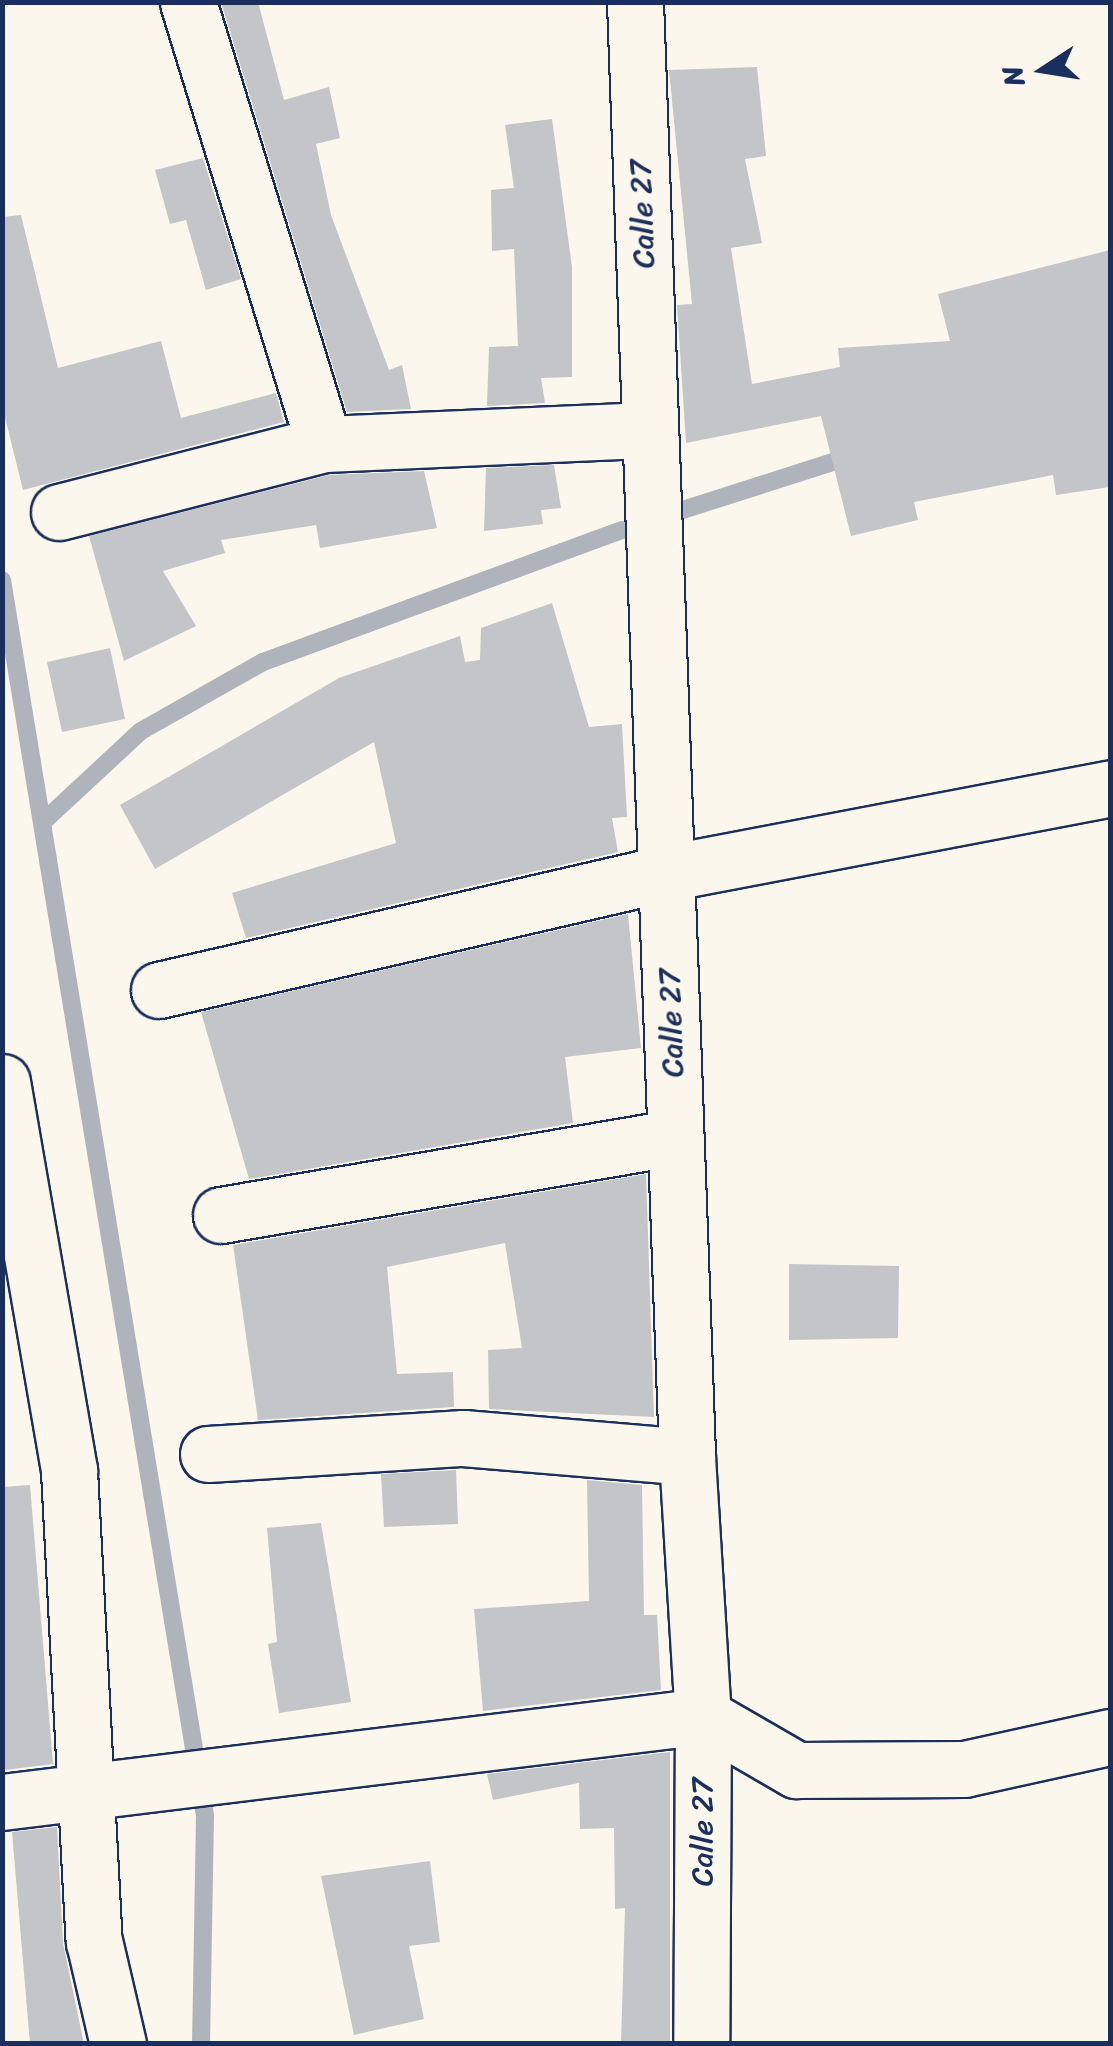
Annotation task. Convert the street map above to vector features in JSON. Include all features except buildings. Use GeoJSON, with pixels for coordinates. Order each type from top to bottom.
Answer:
{"type":"FeatureCollection","features":[{"type":"Feature","properties":{"kind":"street"},"geometry":{"type":"LineString","coordinates":[[188,2],[324,444]]}},
{"type":"Feature","properties":{"kind":"street","name":"Calle 27"},"geometry":{"type":"LineString","coordinates":[[636,2],[687,1457],[703,1716],[701,2044]]}},
{"type":"Feature","properties":{"kind":"street"},"geometry":{"type":"LineString","coordinates":[[59,512],[324,444],[649,430]]}},
{"type":"Feature","properties":{"kind":"street"},"geometry":{"type":"LineString","coordinates":[[159,990],[666,873],[1110,788]]}},
{"type":"Feature","properties":{"kind":"street"},"geometry":{"type":"LineString","coordinates":[[2,1082],[69,1471],[109,1785],[94,1941],[118,2044]]}},
{"type":"Feature","properties":{"kind":"street"},"geometry":{"type":"LineString","coordinates":[[221,1215],[675,1136]]}},
{"type":"Feature","properties":{"kind":"street"},"geometry":{"type":"LineString","coordinates":[[208,1454],[464,1438],[687,1457]]}},
{"type":"Feature","properties":{"kind":"street"},"geometry":{"type":"LineString","coordinates":[[2,1802],[302,1760],[703,1716],[796,1770],[964,1769],[1110,1737]]}},
{"type":"Feature","properties":{"kind":"waterway"},"geometry":{"type":"LineString","coordinates":[[670,514],[852,456]]}},
{"type":"Feature","properties":{"kind":"waterway"},"geometry":{"type":"LineString","coordinates":[[44,821],[141,731],[263,662],[622,530]]}},
{"type":"Feature","properties":{"kind":"waterway"},"geometry":{"type":"LineString","coordinates":[[2,580],[205,1816],[201,2044]]}}]}
